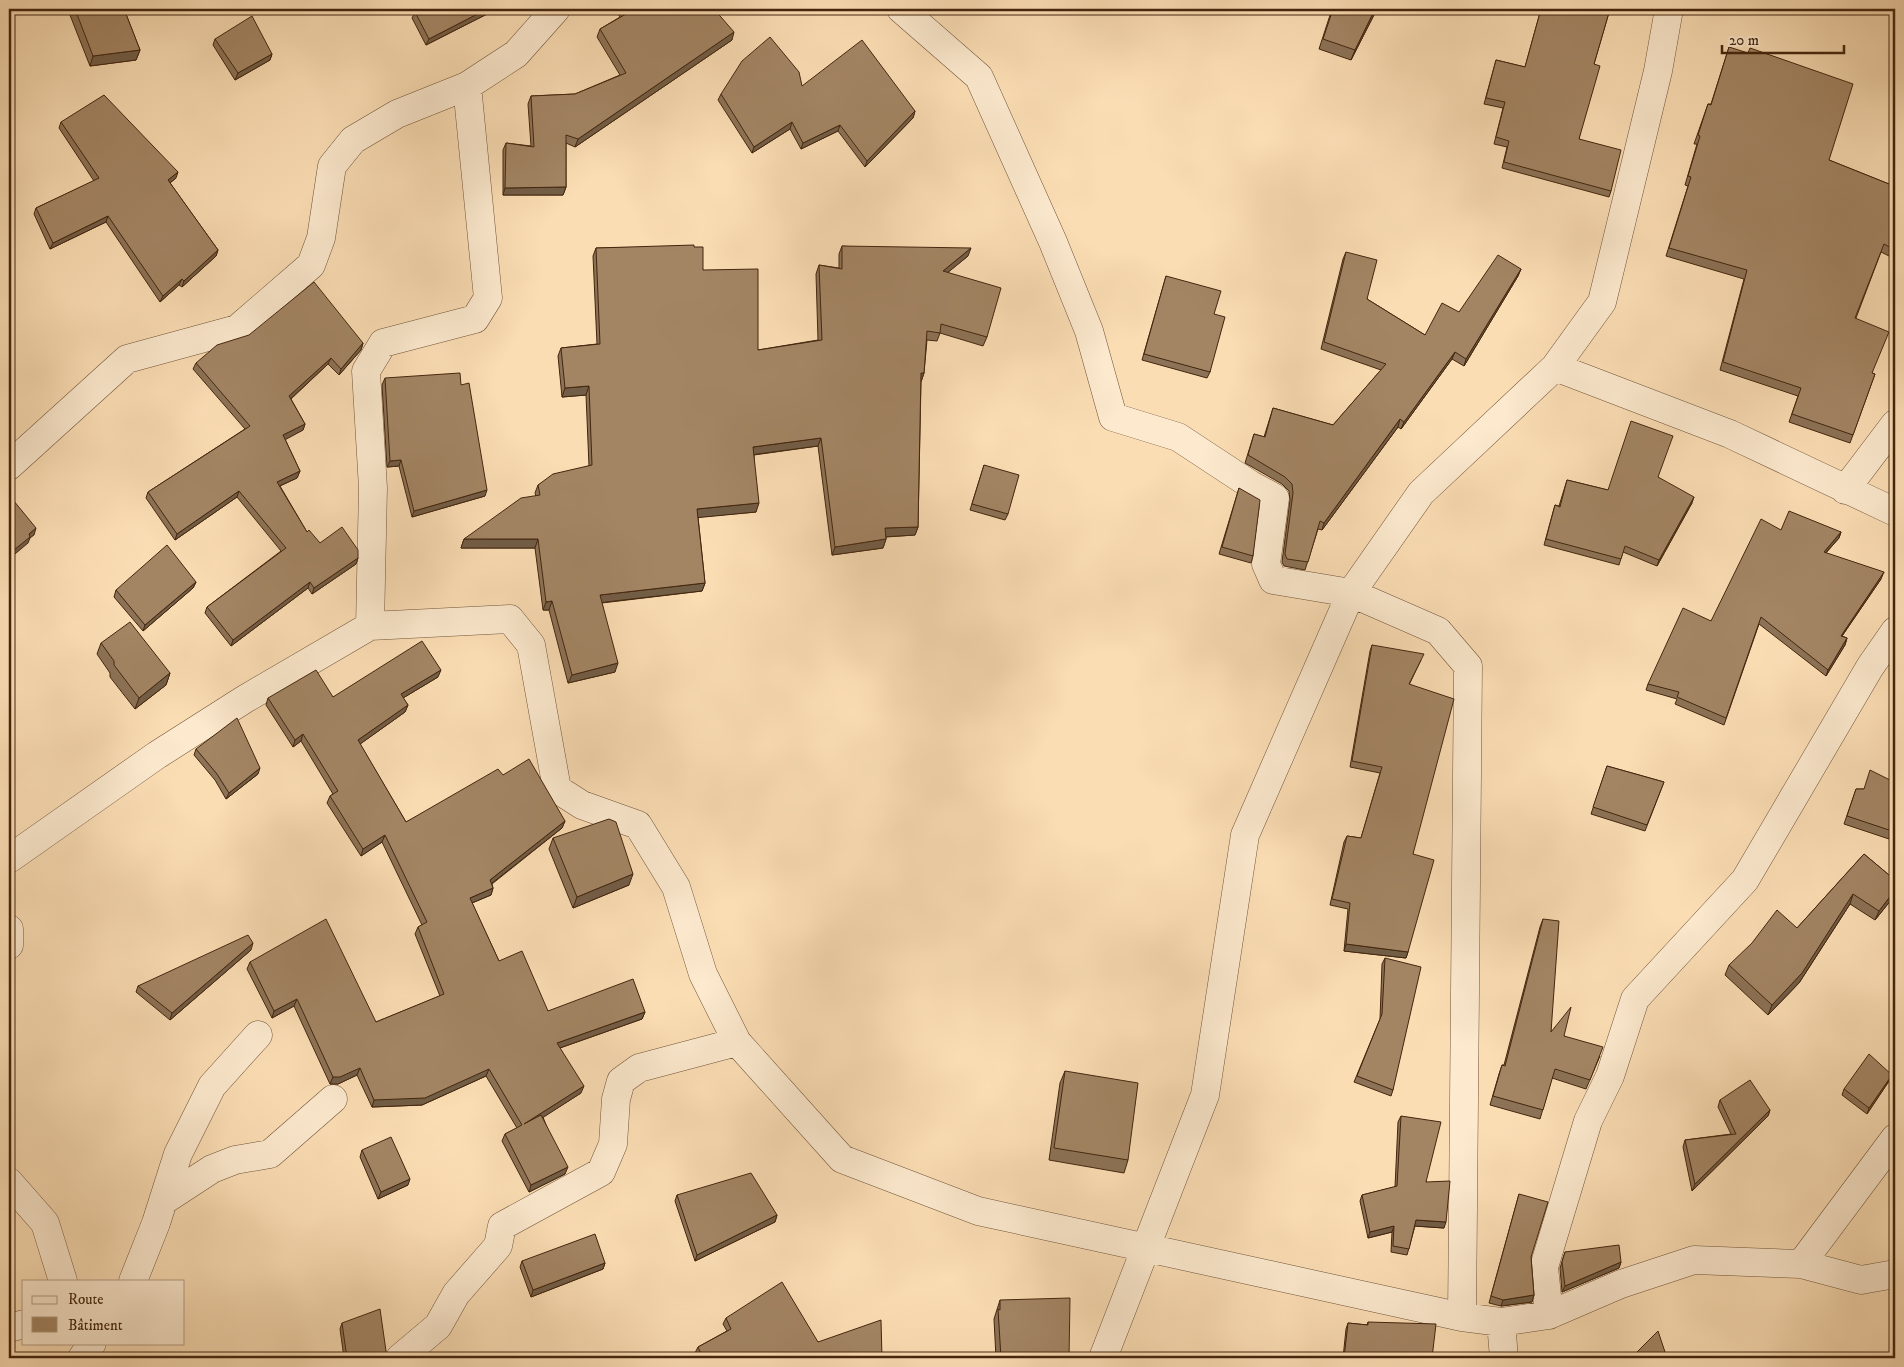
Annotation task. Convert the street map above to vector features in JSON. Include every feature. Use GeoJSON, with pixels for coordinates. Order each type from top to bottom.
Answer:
{"type":"FeatureCollection","features":[{"type":"Feature","properties":{"kind":"street"},"geometry":{"type":"LineString","coordinates":[[9,466],[127,359],[238,329],[311,265],[321,238],[332,166],[353,140],[398,114],[467,86],[516,54],[556,9]]}},
{"type":"Feature","properties":{"kind":"street"},"geometry":{"type":"LineString","coordinates":[[901,9],[978,76],[1053,242],[1089,331],[1113,417],[1178,437],[1251,486],[1275,498],[1266,564],[1273,580],[1351,593],[1438,631],[1468,666],[1462,1318]]}},
{"type":"Feature","properties":{"kind":"street"},"geometry":{"type":"LineString","coordinates":[[1103,1358],[1144,1247],[1205,1095],[1245,835],[1351,593],[1421,493],[1555,367],[1602,302],[1658,71],[1669,9]]}},
{"type":"Feature","properties":{"kind":"street"},"geometry":{"type":"LineString","coordinates":[[370,626],[373,488],[366,372],[383,343],[475,319],[488,298],[467,86]]}},
{"type":"Feature","properties":{"kind":"street"},"geometry":{"type":"LineString","coordinates":[[1555,367],[1730,434],[1895,512]]}},
{"type":"Feature","properties":{"kind":"street"},"geometry":{"type":"LineString","coordinates":[[1845,490],[1895,424]]}},
{"type":"Feature","properties":{"kind":"street"},"geometry":{"type":"LineString","coordinates":[[9,859],[157,755],[244,699],[370,626],[510,619],[531,645],[557,789],[582,805],[638,826],[676,886],[704,974],[737,1042],[842,1159],[978,1211],[1462,1318],[1501,1322],[1549,1315],[1621,1284],[1694,1260],[1801,1264],[1861,1280],[1895,1274]]}},
{"type":"Feature","properties":{"kind":"street"},"geometry":{"type":"LineString","coordinates":[[1549,1315],[1544,1267],[1588,1121],[1610,1076],[1635,999],[1745,880],[1870,667],[1895,631]]}},
{"type":"Feature","properties":{"kind":"street"},"geometry":{"type":"LineString","coordinates":[[9,929],[9,945]]}},
{"type":"Feature","properties":{"kind":"street"},"geometry":{"type":"LineString","coordinates":[[133,1280],[163,1201],[178,1154],[212,1086],[258,1035]]}},
{"type":"Feature","properties":{"kind":"street"},"geometry":{"type":"LineString","coordinates":[[400,1358],[438,1326],[456,1294],[498,1246],[502,1226],[601,1172],[613,1144],[616,1099],[621,1081],[639,1068],[737,1042]]}},
{"type":"Feature","properties":{"kind":"street"},"geometry":{"type":"LineString","coordinates":[[163,1201],[212,1169],[234,1160],[270,1154],[333,1099]]}},
{"type":"Feature","properties":{"kind":"street"},"geometry":{"type":"LineString","coordinates":[[1801,1264],[1895,1138]]}},
{"type":"Feature","properties":{"kind":"street"},"geometry":{"type":"LineString","coordinates":[[9,1182],[45,1223],[63,1280]]}},
{"type":"Feature","properties":{"kind":"street"},"geometry":{"type":"LineString","coordinates":[[1501,1322],[1504,1358]]}},
{"type":"Feature","properties":{"kind":"street"},"geometry":{"type":"LineString","coordinates":[[9,1328],[22,1325]]}},
{"type":"Feature","properties":{"kind":"street"},"geometry":{"type":"LineString","coordinates":[[78,1344],[82,1358],[91,1344]]}},
{"type":"Feature","properties":{"kind":"building"},"geometry":{"type":"Polygon","coordinates":[[[75,9],[124,9],[140,50],[93,56],[75,9]]]}},
{"type":"Feature","properties":{"kind":"building"},"geometry":{"type":"Polygon","coordinates":[[[420,9],[487,9],[429,39],[415,12],[420,9]]]}},
{"type":"Feature","properties":{"kind":"building"},"geometry":{"type":"Polygon","coordinates":[[[623,9],[714,9],[734,32],[578,139],[566,135],[566,187],[505,188],[506,143],[534,147],[531,96],[575,94],[626,73],[600,29],[626,14],[623,9]]]}},
{"type":"Feature","properties":{"kind":"building"},"geometry":{"type":"Polygon","coordinates":[[[1333,9],[1375,9],[1355,50],[1323,39],[1333,9]]]}},
{"type":"Feature","properties":{"kind":"building"},"geometry":{"type":"Polygon","coordinates":[[[1541,9],[1610,9],[1594,64],[1600,66],[1579,139],[1621,150],[1611,191],[1504,162],[1509,141],[1496,137],[1505,102],[1486,98],[1496,60],[1525,67],[1541,9]]]}},
{"type":"Feature","properties":{"kind":"building"},"geometry":{"type":"Polygon","coordinates":[[[252,16],[272,54],[238,73],[215,39],[252,16]]]}},
{"type":"Feature","properties":{"kind":"building"},"geometry":{"type":"Polygon","coordinates":[[[770,37],[799,72],[802,86],[862,40],[915,111],[867,161],[840,125],[803,143],[792,122],[754,147],[721,94],[742,61],[770,37]]]}},
{"type":"Feature","properties":{"kind":"building"},"geometry":{"type":"Polygon","coordinates":[[[1729,47],[1748,53],[1750,48],[1853,84],[1829,160],[1889,184],[1895,169],[1895,250],[1884,244],[1855,318],[1889,332],[1872,373],[1875,374],[1853,435],[1792,414],[1801,388],[1723,362],[1747,270],[1669,248],[1691,177],[1688,176],[1700,136],[1698,135],[1708,104],[1711,105],[1729,47]]]}},
{"type":"Feature","properties":{"kind":"building"},"geometry":{"type":"Polygon","coordinates":[[[104,95],[178,172],[168,180],[218,250],[184,281],[182,279],[163,296],[108,216],[53,243],[36,208],[99,178],[61,122],[104,95]]]}},
{"type":"Feature","properties":{"kind":"building"},"geometry":{"type":"Polygon","coordinates":[[[694,245],[694,247],[703,247],[703,270],[758,269],[758,350],[822,340],[819,265],[842,269],[842,246],[971,248],[943,271],[1001,288],[987,337],[941,324],[940,333],[927,331],[924,373],[921,373],[918,527],[885,528],[886,539],[835,547],[821,438],[753,447],[759,503],[697,509],[705,583],[600,595],[618,663],[572,675],[552,601],[546,602],[538,539],[464,539],[521,498],[540,495],[538,485],[553,474],[592,465],[589,386],[565,388],[561,348],[600,344],[596,248],[694,245]]]}},
{"type":"Feature","properties":{"kind":"building"},"geometry":{"type":"Polygon","coordinates":[[[1346,252],[1377,260],[1367,299],[1425,335],[1442,303],[1459,312],[1498,255],[1521,269],[1466,359],[1455,352],[1404,422],[1400,419],[1324,523],[1320,521],[1308,562],[1287,559],[1285,554],[1293,493],[1292,484],[1285,477],[1248,455],[1254,434],[1265,437],[1273,408],[1333,425],[1386,364],[1324,342],[1346,252]]]}},
{"type":"Feature","properties":{"kind":"building"},"geometry":{"type":"Polygon","coordinates":[[[1166,276],[1221,291],[1214,314],[1225,317],[1210,372],[1144,354],[1166,276]]]}},
{"type":"Feature","properties":{"kind":"building"},"geometry":{"type":"Polygon","coordinates":[[[314,282],[363,343],[341,369],[331,358],[289,396],[305,424],[283,435],[300,471],[277,482],[307,532],[309,530],[320,543],[342,527],[358,550],[358,558],[314,588],[310,582],[233,640],[207,607],[286,548],[239,491],[177,534],[148,492],[250,426],[196,363],[217,345],[249,335],[314,282]]]}},
{"type":"Feature","properties":{"kind":"building"},"geometry":{"type":"Polygon","coordinates":[[[460,373],[461,385],[469,383],[487,490],[414,511],[401,460],[390,461],[385,378],[460,373]]]}},
{"type":"Feature","properties":{"kind":"building"},"geometry":{"type":"Polygon","coordinates":[[[1631,421],[1673,436],[1658,477],[1694,497],[1659,560],[1625,546],[1621,559],[1546,539],[1555,505],[1560,507],[1567,480],[1608,490],[1631,421]]]}},
{"type":"Feature","properties":{"kind":"building"},"geometry":{"type":"Polygon","coordinates":[[[984,465],[1019,475],[1008,514],[972,504],[984,465]]]}},
{"type":"Feature","properties":{"kind":"building"},"geometry":{"type":"Polygon","coordinates":[[[1239,488],[1260,500],[1253,556],[1222,547],[1239,488]]]}},
{"type":"Feature","properties":{"kind":"building"},"geometry":{"type":"Polygon","coordinates":[[[9,495],[36,528],[29,534],[30,537],[9,554],[9,495]]]}},
{"type":"Feature","properties":{"kind":"building"},"geometry":{"type":"Polygon","coordinates":[[[1789,511],[1841,532],[1824,552],[1884,572],[1841,636],[1847,638],[1828,670],[1761,617],[1726,718],[1677,697],[1679,692],[1648,684],[1683,608],[1711,621],[1761,519],[1781,530],[1789,511]]]}},
{"type":"Feature","properties":{"kind":"building"},"geometry":{"type":"Polygon","coordinates":[[[167,545],[196,582],[145,625],[116,590],[167,545]]]}},
{"type":"Feature","properties":{"kind":"building"},"geometry":{"type":"Polygon","coordinates":[[[130,622],[170,673],[139,698],[114,665],[114,661],[101,643],[130,622]]]}},
{"type":"Feature","properties":{"kind":"building"},"geometry":{"type":"Polygon","coordinates":[[[422,641],[441,670],[401,694],[408,705],[358,740],[406,822],[498,769],[503,775],[529,759],[565,821],[490,880],[493,888],[470,898],[499,961],[522,951],[548,1011],[633,979],[645,1012],[557,1043],[584,1086],[524,1124],[541,1115],[568,1167],[531,1185],[505,1134],[522,1125],[489,1069],[425,1098],[374,1100],[360,1068],[340,1077],[333,1077],[297,999],[274,1011],[250,962],[326,919],[376,1022],[444,994],[418,927],[427,922],[385,835],[363,849],[330,796],[338,791],[303,734],[295,740],[268,698],[316,670],[333,697],[422,641]]]}},
{"type":"Feature","properties":{"kind":"building"},"geometry":{"type":"Polygon","coordinates":[[[1372,645],[1424,654],[1409,684],[1454,699],[1413,854],[1434,860],[1408,952],[1346,944],[1350,903],[1332,899],[1347,836],[1361,838],[1382,767],[1352,761],[1372,645]]]}},
{"type":"Feature","properties":{"kind":"building"},"geometry":{"type":"Polygon","coordinates":[[[237,718],[260,768],[229,793],[217,774],[196,749],[237,718]]]}},
{"type":"Feature","properties":{"kind":"building"},"geometry":{"type":"Polygon","coordinates":[[[1607,766],[1664,782],[1647,825],[1593,807],[1607,766]]]}},
{"type":"Feature","properties":{"kind":"building"},"geometry":{"type":"Polygon","coordinates":[[[1870,770],[1890,780],[1895,772],[1895,832],[1847,816],[1856,789],[1864,789],[1870,770]]]}},
{"type":"Feature","properties":{"kind":"building"},"geometry":{"type":"Polygon","coordinates":[[[609,819],[616,822],[633,874],[577,897],[553,838],[609,819]]]}},
{"type":"Feature","properties":{"kind":"building"},"geometry":{"type":"Polygon","coordinates":[[[1864,854],[1895,880],[1895,890],[1879,911],[1853,894],[1802,973],[1772,1005],[1729,965],[1752,943],[1777,910],[1797,928],[1864,854]]]}},
{"type":"Feature","properties":{"kind":"building"},"geometry":{"type":"Polygon","coordinates":[[[1543,919],[1559,921],[1551,1032],[1571,1007],[1564,1036],[1603,1047],[1590,1080],[1555,1069],[1543,1110],[1493,1096],[1502,1065],[1505,1066],[1543,919]]]}},
{"type":"Feature","properties":{"kind":"building"},"geometry":{"type":"Polygon","coordinates":[[[248,935],[253,943],[172,1013],[138,986],[248,935]]]}},
{"type":"Feature","properties":{"kind":"building"},"geometry":{"type":"Polygon","coordinates":[[[1385,958],[1421,967],[1393,1090],[1357,1076],[1382,1014],[1385,958]]]}},
{"type":"Feature","properties":{"kind":"building"},"geometry":{"type":"Polygon","coordinates":[[[1869,1054],[1892,1075],[1869,1108],[1844,1089],[1869,1054]]]}},
{"type":"Feature","properties":{"kind":"building"},"geometry":{"type":"Polygon","coordinates":[[[1065,1071],[1138,1083],[1128,1160],[1054,1148],[1065,1071]]]}},
{"type":"Feature","properties":{"kind":"building"},"geometry":{"type":"Polygon","coordinates":[[[1750,1080],[1770,1110],[1695,1184],[1685,1140],[1736,1134],[1720,1100],[1750,1080]]]}},
{"type":"Feature","properties":{"kind":"building"},"geometry":{"type":"Polygon","coordinates":[[[1401,1116],[1441,1122],[1426,1182],[1450,1181],[1446,1222],[1416,1220],[1409,1249],[1393,1246],[1394,1226],[1370,1232],[1362,1195],[1397,1186],[1401,1116]]]}},
{"type":"Feature","properties":{"kind":"building"},"geometry":{"type":"Polygon","coordinates":[[[391,1137],[410,1179],[381,1192],[362,1150],[391,1137]]]}},
{"type":"Feature","properties":{"kind":"building"},"geometry":{"type":"Polygon","coordinates":[[[751,1173],[777,1215],[697,1255],[677,1195],[751,1173]]]}},
{"type":"Feature","properties":{"kind":"building"},"geometry":{"type":"Polygon","coordinates":[[[1519,1194],[1548,1202],[1531,1257],[1534,1295],[1503,1300],[1491,1296],[1519,1194]]]}},
{"type":"Feature","properties":{"kind":"building"},"geometry":{"type":"Polygon","coordinates":[[[595,1234],[605,1263],[533,1290],[522,1261],[595,1234]]]}},
{"type":"Feature","properties":{"kind":"building"},"geometry":{"type":"Polygon","coordinates":[[[1619,1245],[1621,1262],[1565,1286],[1562,1262],[1565,1252],[1619,1245]]]}},
{"type":"Feature","properties":{"kind":"building"},"geometry":{"type":"Polygon","coordinates":[[[782,1282],[818,1342],[881,1320],[882,1358],[703,1358],[698,1347],[731,1329],[726,1318],[782,1282]]]}},
{"type":"Feature","properties":{"kind":"building"},"geometry":{"type":"Polygon","coordinates":[[[1070,1298],[1069,1358],[1001,1358],[998,1309],[1000,1310],[1000,1300],[1070,1298]]]}},
{"type":"Feature","properties":{"kind":"building"},"geometry":{"type":"Polygon","coordinates":[[[380,1309],[387,1358],[347,1358],[342,1323],[380,1309]]]}},
{"type":"Feature","properties":{"kind":"building"},"geometry":{"type":"Polygon","coordinates":[[[1368,1322],[1436,1324],[1432,1358],[1344,1358],[1348,1323],[1368,1325],[1368,1322]]]}},
{"type":"Feature","properties":{"kind":"building"},"geometry":{"type":"Polygon","coordinates":[[[1658,1331],[1667,1358],[1631,1358],[1658,1331]]]}}]}
